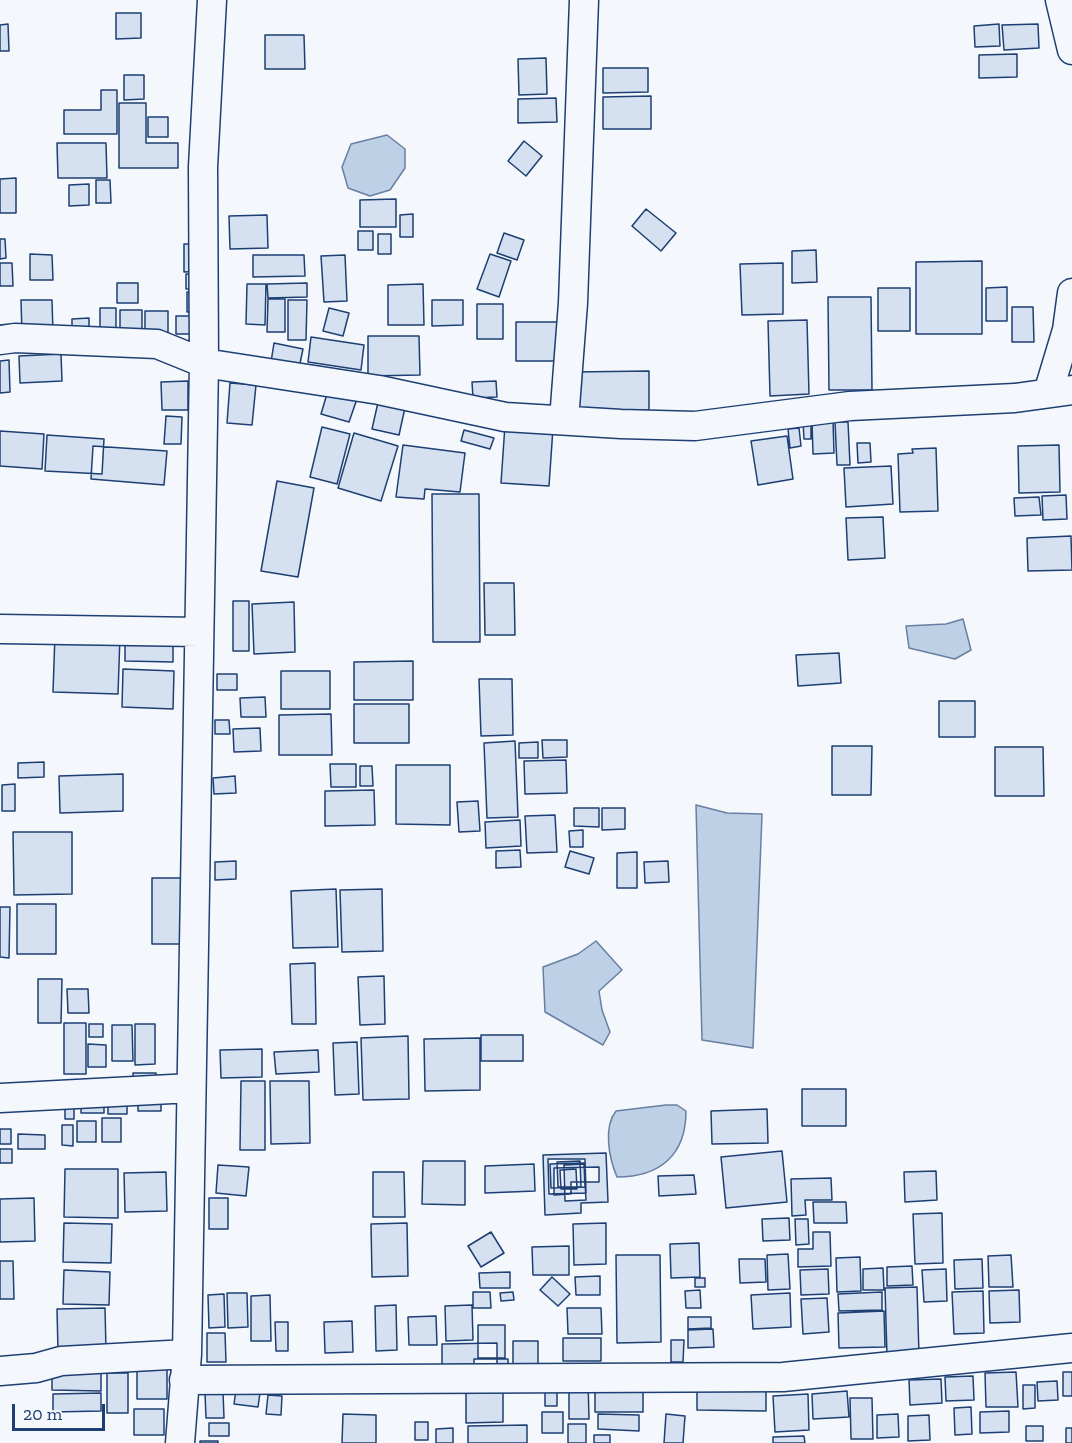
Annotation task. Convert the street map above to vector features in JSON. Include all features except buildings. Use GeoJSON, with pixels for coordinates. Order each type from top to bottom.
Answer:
{"type":"FeatureCollection","features":[{"type":"Feature","properties":{"kind":"street"},"geometry":{"type":"LineString","coordinates":[[180,1443],[185,1367],[200,632],[204,363],[203,167],[212,0]]}},
{"type":"Feature","properties":{"kind":"street"},"geometry":{"type":"LineString","coordinates":[[564,420],[573,303],[584,0]]}},
{"type":"Feature","properties":{"kind":"street"},"geometry":{"type":"LineString","coordinates":[[1060,0],[1072,50]]}},
{"type":"Feature","properties":{"kind":"street"},"geometry":{"type":"LineString","coordinates":[[0,340],[15,338],[157,344],[204,363],[380,390],[505,417],[695,426],[850,406],[1014,398],[1060,392],[1072,293]]}},
{"type":"Feature","properties":{"kind":"street"},"geometry":{"type":"LineString","coordinates":[[0,629],[200,632]]}},
{"type":"Feature","properties":{"kind":"street"},"geometry":{"type":"LineString","coordinates":[[0,1098],[191,1088]]}},
{"type":"Feature","properties":{"kind":"street"},"geometry":{"type":"LineString","coordinates":[[0,1371],[36,1368],[61,1361],[185,1367],[783,1377],[1072,1348]]}},
{"type":"Feature","properties":{"kind":"water"},"geometry":{"type":"Polygon","coordinates":[[[387,135],[405,149],[405,168],[390,190],[370,196],[348,188],[342,167],[351,144],[387,135]]]}},
{"type":"Feature","properties":{"kind":"water"},"geometry":{"type":"Polygon","coordinates":[[[963,619],[971,650],[955,659],[909,648],[906,626],[946,624],[963,619]]]}},
{"type":"Feature","properties":{"kind":"water"},"geometry":{"type":"Polygon","coordinates":[[[696,805],[727,813],[762,814],[753,1048],[702,1040],[696,805]]]}},
{"type":"Feature","properties":{"kind":"water"},"geometry":{"type":"Polygon","coordinates":[[[596,941],[622,970],[599,991],[602,1010],[610,1032],[603,1045],[545,1012],[543,967],[578,954],[596,941]]]}},
{"type":"Feature","properties":{"kind":"water"},"geometry":{"type":"Polygon","coordinates":[[[677,1105],[686,1111],[685,1126],[676,1151],[658,1168],[646,1173],[617,1177],[608,1134],[616,1111],[677,1105]]]}}]}
